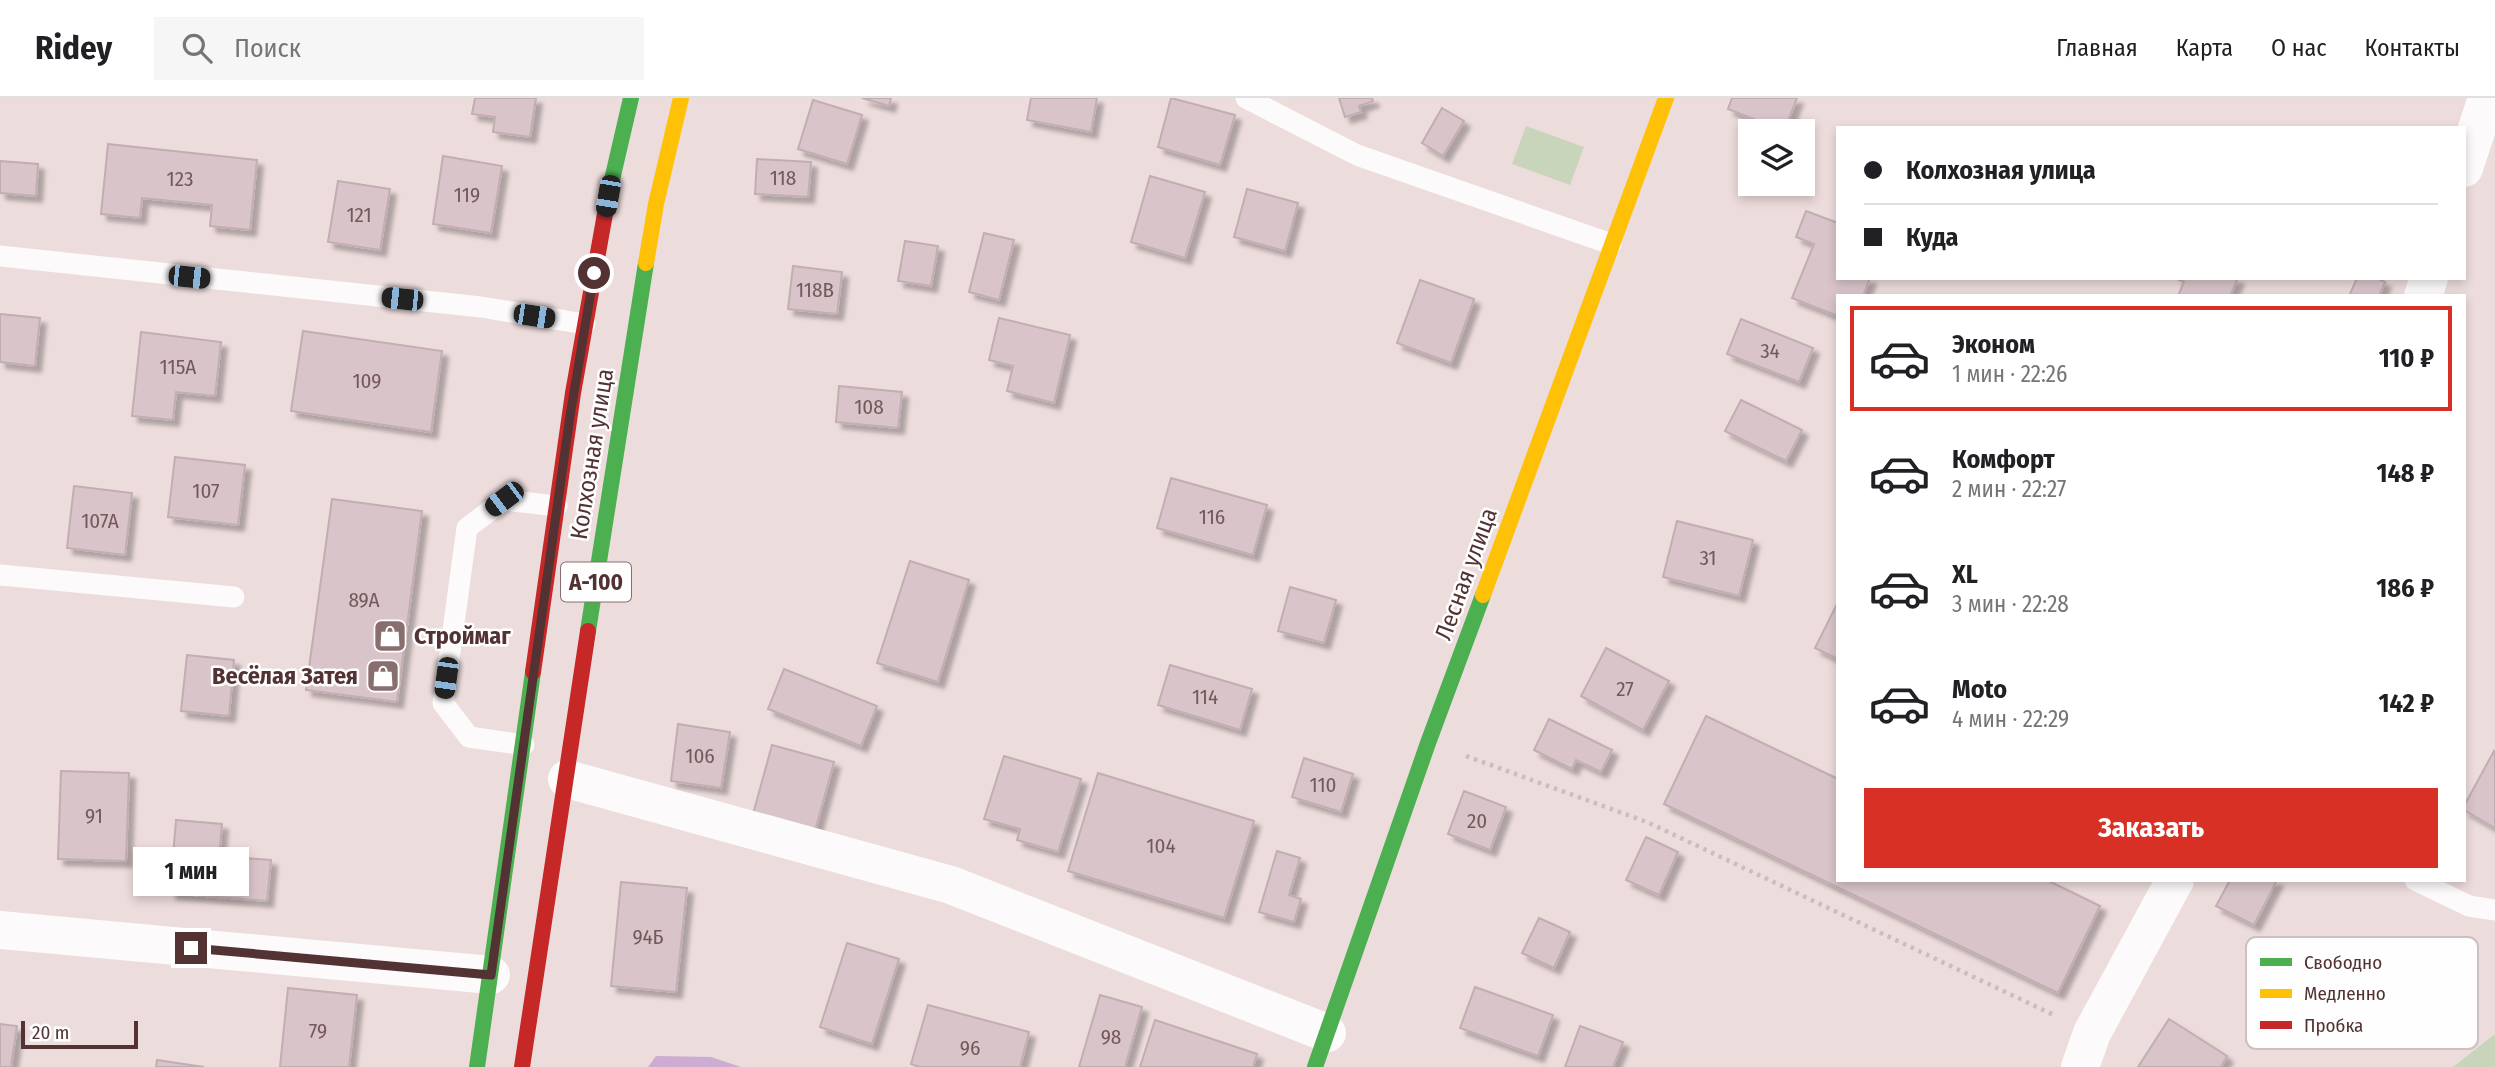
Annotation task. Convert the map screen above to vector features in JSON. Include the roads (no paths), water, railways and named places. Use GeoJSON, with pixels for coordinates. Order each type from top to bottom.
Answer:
{"type":"FeatureCollection","features":[{"type":"Feature","properties":{"kind":"main road","name":"Колхозная улица"},"geometry":{"type":"LineString","coordinates":[[477,1067],[585,324],[608,196],[631,98]]}},
{"type":"Feature","properties":{"kind":"main road","name":"Колхозная улица"},"geometry":{"type":"LineString","coordinates":[[522,1067],[623,400],[656,204],[681,98]]}},
{"type":"Feature","properties":{"kind":"main road","name":"Лесная улица"},"geometry":{"type":"LineString","coordinates":[[1321,1050],[1428,743],[1666,98]]}},
{"type":"Feature","properties":{"kind":"street"},"geometry":{"type":"LineString","coordinates":[[2477,154],[2487,98]]}},
{"type":"Feature","properties":{"kind":"street"},"geometry":{"type":"LineString","coordinates":[[567,779],[950,885],[1321,1050]]}},
{"type":"Feature","properties":{"kind":"street"},"geometry":{"type":"LineString","coordinates":[[2086,1050],[2174,882]]}},
{"type":"Feature","properties":{"kind":"street"},"geometry":{"type":"LineString","coordinates":[[0,930],[491,975]]}},
{"type":"Feature","properties":{"kind":"lane"},"geometry":{"type":"LineString","coordinates":[[1246,98],[1357,155],[1611,244]]}},
{"type":"Feature","properties":{"kind":"lane"},"geometry":{"type":"LineString","coordinates":[[0,256],[481,307],[585,324]]}},
{"type":"Feature","properties":{"kind":"lane"},"geometry":{"type":"LineString","coordinates":[[524,745],[470,737],[443,703],[467,528],[504,499],[557,506]]}},
{"type":"Feature","properties":{"kind":"lane"},"geometry":{"type":"LineString","coordinates":[[0,575],[234,597]]}},
{"type":"Feature","properties":{"kind":"lane"},"geometry":{"type":"LineString","coordinates":[[2419,882],[2469,906],[2495,910]]}},
{"type":"Feature","properties":{"kind":"place","name":"Строймаг"},"geometry":{"type":"Point","coordinates":[390,636]}},
{"type":"Feature","properties":{"kind":"place","name":"Весёлая Затея"},"geometry":{"type":"Point","coordinates":[383,676]}}]}
